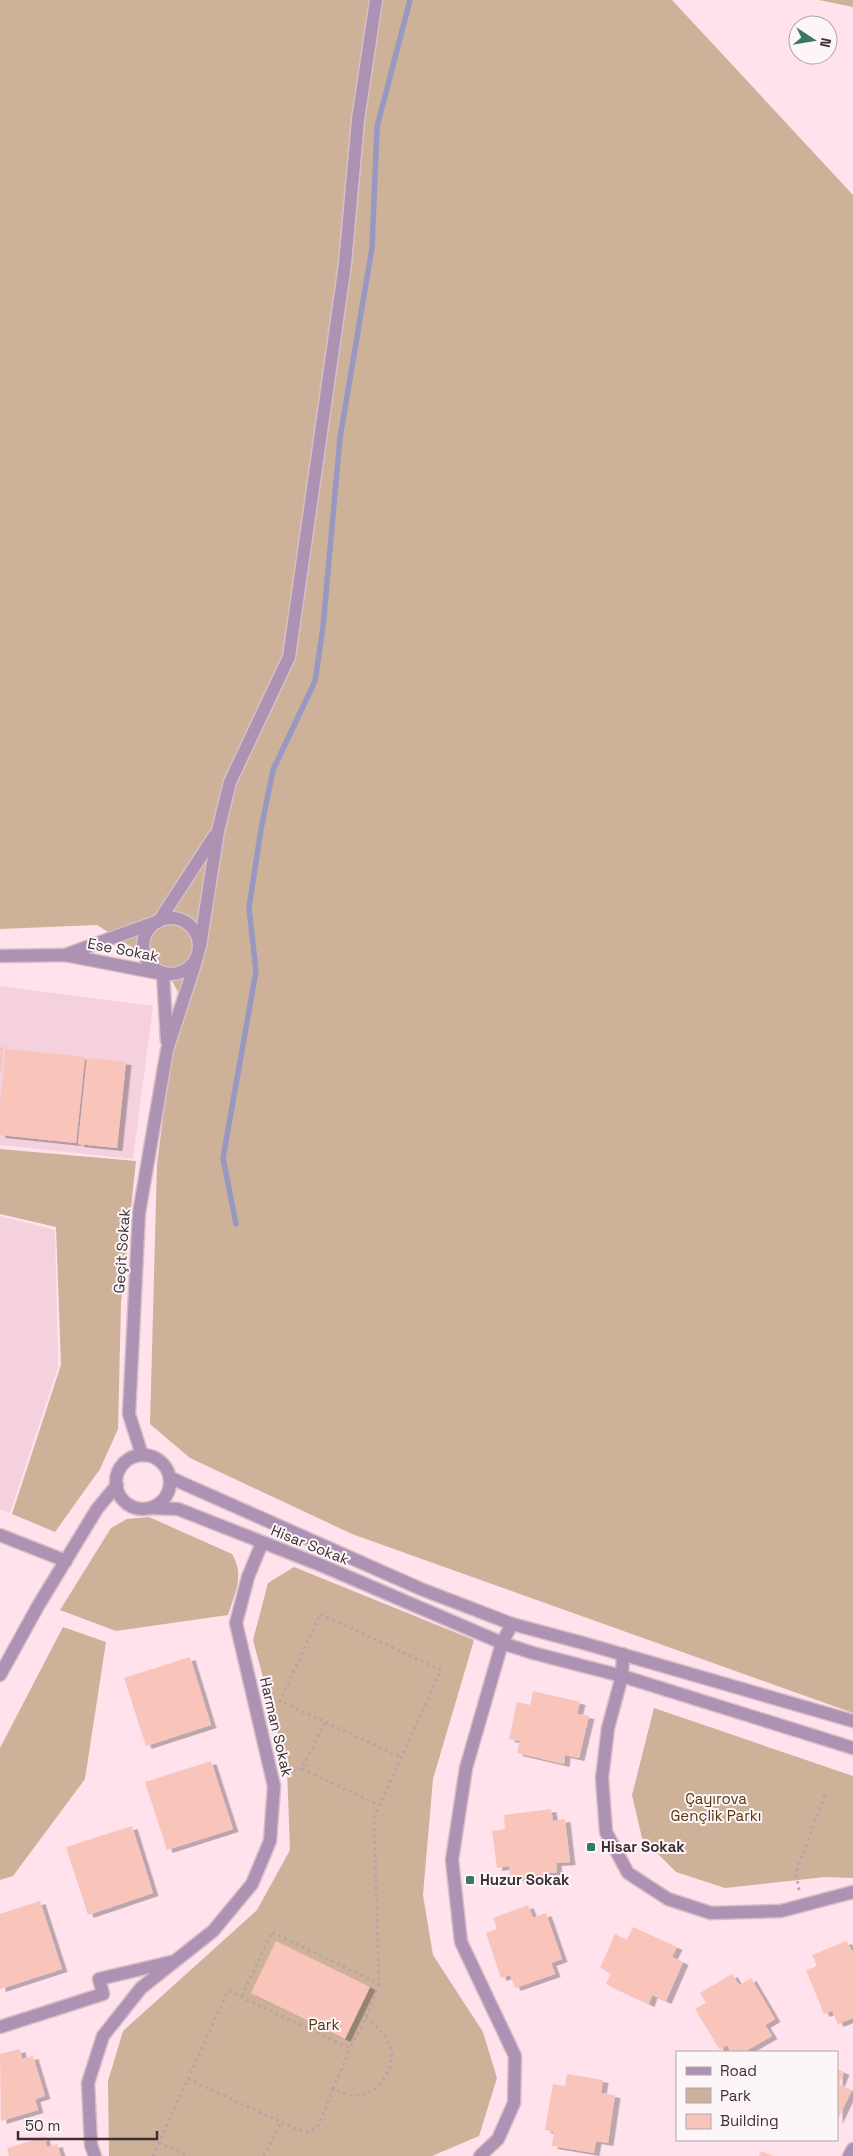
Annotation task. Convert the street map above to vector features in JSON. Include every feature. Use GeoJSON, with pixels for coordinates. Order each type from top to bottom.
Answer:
{"type":"FeatureCollection","features":[{"type":"Feature","properties":{"kind":"street"},"geometry":{"type":"LineString","coordinates":[[167,1050],[200,946],[218,831],[230,782],[289,657],[343,274],[358,120],[376,0]]}},
{"type":"Feature","properties":{"kind":"street"},"geometry":{"type":"LineString","coordinates":[[196,961],[185,971],[178,974],[163,974],[154,969],[144,954],[143,944],[145,935],[158,921],[218,831]]}},
{"type":"Feature","properties":{"kind":"street"},"geometry":{"type":"LineString","coordinates":[[65,955],[168,918],[186,922],[193,928],[200,946]]}},
{"type":"Feature","properties":{"kind":"street","name":"Ese Sokak"},"geometry":{"type":"LineString","coordinates":[[0,956],[65,955],[163,974],[167,1050]]}},
{"type":"Feature","properties":{"kind":"street","name":"Geçit Sokak"},"geometry":{"type":"LineString","coordinates":[[142,1454],[129,1414],[139,1213],[167,1050]]}},
{"type":"Feature","properties":{"kind":"street"},"geometry":{"type":"LineString","coordinates":[[142,1454],[159,1459],[165,1465],[171,1478],[169,1490],[165,1498],[152,1508],[141,1509],[132,1506],[119,1494],[117,1485],[117,1476],[126,1461],[142,1454]]}},
{"type":"Feature","properties":{"kind":"street","name":"Hisar Sokak"},"geometry":{"type":"LineString","coordinates":[[171,1478],[421,1589],[512,1624],[623,1654],[853,1721]]}},
{"type":"Feature","properties":{"kind":"street"},"geometry":{"type":"LineString","coordinates":[[0,1675],[38,1606],[96,1509],[117,1485]]}},
{"type":"Feature","properties":{"kind":"street","name":"Hisar Sokak"},"geometry":{"type":"LineString","coordinates":[[152,1508],[178,1510],[323,1566],[502,1642],[533,1653],[622,1676],[853,1748]]}},
{"type":"Feature","properties":{"kind":"street"},"geometry":{"type":"LineString","coordinates":[[0,1535],[66,1561]]}},
{"type":"Feature","properties":{"kind":"street","name":"Harman Sokak"},"geometry":{"type":"LineString","coordinates":[[95,2156],[91,2145],[88,2083],[103,2036],[140,1988],[213,1931],[252,1884],[270,1841],[274,1786],[236,1623],[248,1577],[262,1543]]}},
{"type":"Feature","properties":{"kind":"street"},"geometry":{"type":"LineString","coordinates":[[480,2156],[498,2139],[514,2103],[515,2056],[461,1942],[452,1860],[466,1768],[502,1642],[512,1624]]}},
{"type":"Feature","properties":{"kind":"street"},"geometry":{"type":"LineString","coordinates":[[623,1654],[622,1676],[608,1728],[602,1778],[606,1832],[628,1873],[668,1899],[711,1913],[781,1911],[853,1892]]}},
{"type":"Feature","properties":{"kind":"street"},"geometry":{"type":"LineString","coordinates":[[0,2027],[103,1994],[99,1979],[174,1961]]}},
{"type":"Feature","properties":{"kind":"street"},"geometry":{"type":"LineString","coordinates":[[850,2156],[853,2149]]}},
{"type":"Feature","properties":{"kind":"path"},"geometry":{"type":"LineString","coordinates":[[188,2079],[298,2130],[310,2132],[319,2124],[379,1984],[374,1817],[441,1670],[320,1614],[280,1702],[401,1757]]}},
{"type":"Feature","properties":{"kind":"path"},"geometry":{"type":"LineString","coordinates":[[302,1769],[325,1722]]}},
{"type":"Feature","properties":{"kind":"path"},"geometry":{"type":"LineString","coordinates":[[271,1776],[302,1769],[379,1805]]}},
{"type":"Feature","properties":{"kind":"path"},"geometry":{"type":"LineString","coordinates":[[796,1873],[826,1792]]}},
{"type":"Feature","properties":{"kind":"path"},"geometry":{"type":"LineString","coordinates":[[242,1997],[272,1932],[379,1984]]}},
{"type":"Feature","properties":{"kind":"path"},"geometry":{"type":"LineString","coordinates":[[153,2156],[228,1991],[350,2048]]}},
{"type":"Feature","properties":{"kind":"path"},"geometry":{"type":"LineString","coordinates":[[333,2089],[347,2095],[363,2095],[378,2088],[388,2070],[392,2052],[388,2040],[380,2029],[366,2017]]}},
{"type":"Feature","properties":{"kind":"path"},"geometry":{"type":"LineString","coordinates":[[264,2156],[281,2122]]}},
{"type":"Feature","properties":{"kind":"path"},"geometry":{"type":"LineString","coordinates":[[159,2143],[189,2156]]}},
{"type":"Feature","properties":{"kind":"shaded area"},"geometry":{"type":"Polygon","coordinates":[[[0,986],[153,1006],[133,1159],[0,1145],[0,986]]]}},
{"type":"Feature","properties":{"kind":"shaded area"},"geometry":{"type":"Polygon","coordinates":[[[0,1216],[55,1230],[58,1367],[10,1513],[0,1509],[0,1216]]]}},
{"type":"Feature","properties":{"kind":"green space"},"geometry":{"type":"Polygon","coordinates":[[[0,0],[672,0],[853,195],[853,1713],[352,1534],[190,1458],[150,1424],[157,1164],[179,994],[166,969],[97,925],[0,929],[0,0]]]}},
{"type":"Feature","properties":{"kind":"green space"},"geometry":{"type":"Polygon","coordinates":[[[819,0],[853,0],[853,7],[819,0]]]}},
{"type":"Feature","properties":{"kind":"green space"},"geometry":{"type":"Polygon","coordinates":[[[0,1149],[136,1161],[121,1303],[118,1429],[100,1469],[55,1532],[12,1514],[61,1365],[56,1227],[0,1214],[0,1149]]]}},
{"type":"Feature","properties":{"kind":"green space"},"geometry":{"type":"Polygon","coordinates":[[[149,1517],[232,1554],[238,1570],[238,1584],[228,1615],[116,1631],[60,1610],[111,1528],[127,1519],[149,1517]]]}},
{"type":"Feature","properties":{"kind":"green space","name":"Park"},"geometry":{"type":"Polygon","coordinates":[[[294,1567],[474,1640],[433,1779],[423,1895],[433,1955],[483,2032],[497,2078],[479,2136],[432,2156],[109,2156],[108,2081],[123,2031],[257,1910],[290,1850],[287,1768],[253,1640],[268,1583],[294,1567]]]}},
{"type":"Feature","properties":{"kind":"green space"},"geometry":{"type":"Polygon","coordinates":[[[63,1627],[106,1642],[85,1779],[13,1876],[0,1880],[0,1748],[63,1627]]]}},
{"type":"Feature","properties":{"kind":"green space","name":"Çayırova Gençlik Parkı"},"geometry":{"type":"Polygon","coordinates":[[[654,1708],[853,1776],[853,1878],[825,1877],[725,1888],[676,1872],[642,1838],[632,1795],[654,1708]]]}},
{"type":"Feature","properties":{"kind":"building"},"geometry":{"type":"Polygon","coordinates":[[[0,1047],[4,1047],[1,1072],[0,1072],[0,1047]]]}},
{"type":"Feature","properties":{"kind":"building"},"geometry":{"type":"Polygon","coordinates":[[[6,1049],[85,1057],[76,1143],[0,1135],[0,1104],[6,1049]]]}},
{"type":"Feature","properties":{"kind":"building"},"geometry":{"type":"Polygon","coordinates":[[[87,1058],[126,1062],[117,1148],[78,1144],[87,1058]]]}},
{"type":"Feature","properties":{"kind":"building"},"geometry":{"type":"Polygon","coordinates":[[[190,1657],[211,1725],[146,1746],[124,1678],[190,1657]]]}},
{"type":"Feature","properties":{"kind":"building"},"geometry":{"type":"Polygon","coordinates":[[[533,1691],[580,1702],[577,1714],[589,1716],[579,1758],[565,1755],[564,1764],[517,1753],[520,1741],[509,1739],[517,1702],[530,1705],[533,1691]]]}},
{"type":"Feature","properties":{"kind":"building"},"geometry":{"type":"Polygon","coordinates":[[[211,1761],[233,1829],[167,1850],[145,1782],[211,1761]]]}},
{"type":"Feature","properties":{"kind":"building"},"geometry":{"type":"Polygon","coordinates":[[[551,1809],[553,1821],[565,1819],[570,1862],[556,1863],[557,1872],[510,1879],[509,1866],[497,1868],[492,1831],[505,1829],[504,1815],[551,1809]]]}},
{"type":"Feature","properties":{"kind":"building"},"geometry":{"type":"Polygon","coordinates":[[[132,1826],[153,1893],[88,1915],[66,1847],[132,1826]]]}},
{"type":"Feature","properties":{"kind":"building"},"geometry":{"type":"Polygon","coordinates":[[[40,1901],[62,1969],[0,1989],[0,1914],[40,1901]]]}},
{"type":"Feature","properties":{"kind":"building"},"geometry":{"type":"Polygon","coordinates":[[[528,1905],[533,1918],[546,1913],[562,1959],[551,1963],[555,1974],[515,1988],[510,1975],[501,1978],[486,1933],[497,1929],[493,1918],[528,1905]]]}},
{"type":"Feature","properties":{"kind":"building"},"geometry":{"type":"Polygon","coordinates":[[[633,1927],[677,1947],[672,1957],[683,1962],[666,2001],[652,1995],[649,2004],[606,1984],[611,1973],[600,1968],[615,1934],[627,1940],[633,1927]]]}},
{"type":"Feature","properties":{"kind":"building"},"geometry":{"type":"Polygon","coordinates":[[[276,1941],[370,1987],[345,2039],[251,1993],[276,1941]]]}},
{"type":"Feature","properties":{"kind":"building"},"geometry":{"type":"Polygon","coordinates":[[[846,1941],[853,1952],[853,2018],[838,2024],[832,2011],[824,2014],[806,1970],[817,1966],[812,1955],[846,1941]]]}},
{"type":"Feature","properties":{"kind":"building"},"geometry":{"type":"Polygon","coordinates":[[[732,1974],[739,1985],[751,1978],[775,2019],[765,2025],[772,2036],[746,2051],[730,2051],[727,2045],[720,2050],[695,2009],[706,2003],[700,1993],[732,1974]]]}},
{"type":"Feature","properties":{"kind":"building"},"geometry":{"type":"Polygon","coordinates":[[[20,2049],[22,2059],[33,2056],[45,2096],[35,2099],[38,2110],[1,2121],[0,2054],[20,2049]]]}},
{"type":"Feature","properties":{"kind":"building"},"geometry":{"type":"Polygon","coordinates":[[[838,2069],[844,2072],[839,2084],[852,2090],[838,2119],[838,2069]]]}},
{"type":"Feature","properties":{"kind":"building"},"geometry":{"type":"Polygon","coordinates":[[[567,2074],[603,2080],[601,2093],[615,2095],[608,2143],[596,2141],[594,2153],[552,2146],[554,2132],[545,2130],[553,2084],[565,2086],[567,2074]]]}},
{"type":"Feature","properties":{"kind":"building"},"geometry":{"type":"Polygon","coordinates":[[[44,2137],[47,2147],[57,2144],[61,2156],[9,2156],[7,2148],[44,2137]]]}},
{"type":"Feature","properties":{"kind":"building"},"geometry":{"type":"Polygon","coordinates":[[[761,2151],[773,2156],[759,2156],[761,2151]]]}},
{"type":"Feature","properties":{"kind":"waterway"},"geometry":{"type":"LineString","coordinates":[[236,1224],[223,1158],[256,971],[249,908],[261,829],[273,770],[315,681],[323,627],[340,438],[372,248],[377,127],[410,0]]}},
{"type":"Feature","properties":{"kind":"place","name":"Hisar Sokak"},"geometry":{"type":"Point","coordinates":[591,1847]}},
{"type":"Feature","properties":{"kind":"place","name":"Huzur Sokak"},"geometry":{"type":"Point","coordinates":[470,1880]}}]}
